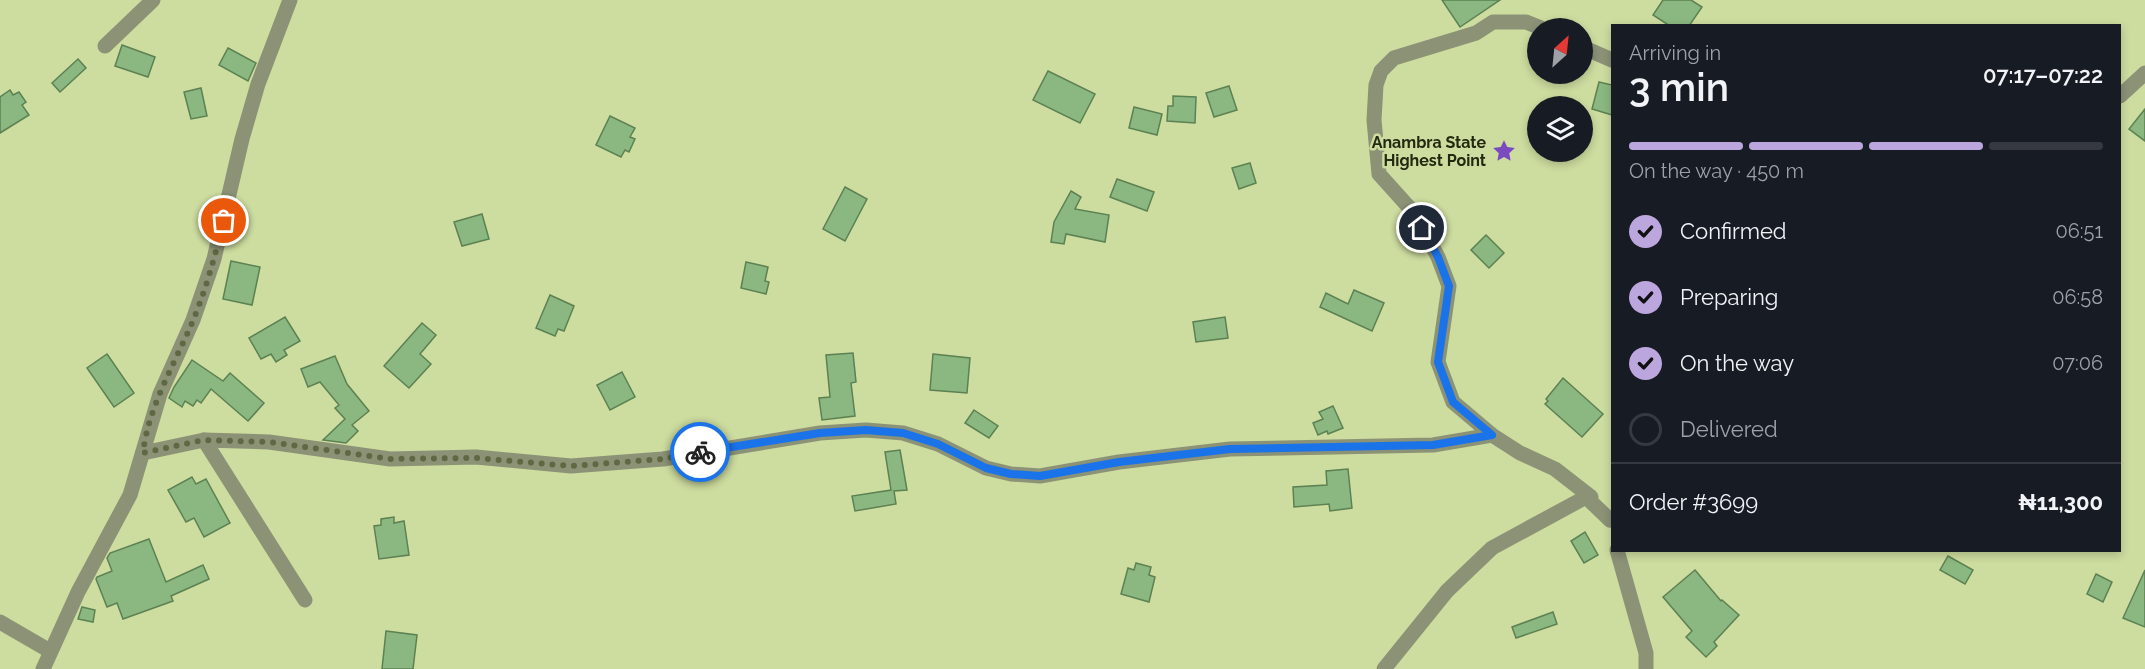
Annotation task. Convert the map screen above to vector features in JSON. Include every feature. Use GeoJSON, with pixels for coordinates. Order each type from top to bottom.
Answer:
{"type":"FeatureCollection","features":[{"type":"Feature","properties":{"kind":"street"},"geometry":{"type":"LineString","coordinates":[[105,46],[153,0]]}},
{"type":"Feature","properties":{"kind":"street"},"geometry":{"type":"LineString","coordinates":[[43,669],[78,592],[130,495],[160,394],[193,320],[214,260],[242,139],[255,95],[290,0]]}},
{"type":"Feature","properties":{"kind":"street"},"geometry":{"type":"LineString","coordinates":[[1384,669],[1447,591],[1492,548],[1586,496],[1591,497],[1555,469],[1520,453],[1492,435],[1453,402],[1438,362],[1449,286],[1438,257],[1414,214],[1379,174],[1375,128],[1376,85],[1381,71],[1394,58],[1476,33],[1493,22],[1527,22]]}},
{"type":"Feature","properties":{"kind":"street"},"geometry":{"type":"LineString","coordinates":[[1593,52],[1611,60]]}},
{"type":"Feature","properties":{"kind":"street"},"geometry":{"type":"LineString","coordinates":[[2121,95],[2145,74]]}},
{"type":"Feature","properties":{"kind":"street"},"geometry":{"type":"LineString","coordinates":[[143,453],[204,440],[269,442],[390,459],[476,458],[571,466],[663,459],[820,433],[866,430],[903,433],[938,444],[986,468],[1011,474],[1040,476],[1119,462],[1230,449],[1433,445],[1492,435]]}},
{"type":"Feature","properties":{"kind":"street"},"geometry":{"type":"LineString","coordinates":[[204,440],[305,600]]}},
{"type":"Feature","properties":{"kind":"street"},"geometry":{"type":"LineString","coordinates":[[1586,496],[1611,522]]}},
{"type":"Feature","properties":{"kind":"street"},"geometry":{"type":"LineString","coordinates":[[1618,552],[1646,653],[1646,669]]}},
{"type":"Feature","properties":{"kind":"street"},"geometry":{"type":"LineString","coordinates":[[0,622],[50,651]]}},
{"type":"Feature","properties":{"kind":"building"},"geometry":{"type":"Polygon","coordinates":[[[1442,0],[1500,0],[1460,27],[1442,0]]]}},
{"type":"Feature","properties":{"kind":"building"},"geometry":{"type":"Polygon","coordinates":[[[1663,0],[1691,0],[1702,7],[1690,24],[1667,24],[1653,15],[1663,0]]]}},
{"type":"Feature","properties":{"kind":"building"},"geometry":{"type":"Polygon","coordinates":[[[122,45],[155,57],[148,77],[115,66],[122,45]]]}},
{"type":"Feature","properties":{"kind":"building"},"geometry":{"type":"Polygon","coordinates":[[[228,48],[256,63],[248,81],[219,65],[228,48]]]}},
{"type":"Feature","properties":{"kind":"building"},"geometry":{"type":"Polygon","coordinates":[[[78,59],[86,68],[60,92],[52,83],[78,59]]]}},
{"type":"Feature","properties":{"kind":"building"},"geometry":{"type":"Polygon","coordinates":[[[1048,71],[1095,94],[1080,123],[1033,100],[1048,71]]]}},
{"type":"Feature","properties":{"kind":"building"},"geometry":{"type":"Polygon","coordinates":[[[1599,82],[1611,85],[1611,115],[1593,109],[1599,82]]]}},
{"type":"Feature","properties":{"kind":"building"},"geometry":{"type":"Polygon","coordinates":[[[1229,86],[1237,110],[1214,117],[1206,93],[1229,86]]]}},
{"type":"Feature","properties":{"kind":"building"},"geometry":{"type":"Polygon","coordinates":[[[201,88],[207,116],[191,119],[184,92],[201,88]]]}},
{"type":"Feature","properties":{"kind":"building"},"geometry":{"type":"Polygon","coordinates":[[[10,90],[13,95],[19,92],[26,102],[22,105],[29,115],[0,133],[0,97],[10,90]]]}},
{"type":"Feature","properties":{"kind":"building"},"geometry":{"type":"Polygon","coordinates":[[[1173,96],[1196,97],[1195,123],[1167,121],[1168,106],[1173,106],[1173,96]]]}},
{"type":"Feature","properties":{"kind":"building"},"geometry":{"type":"Polygon","coordinates":[[[1134,107],[1162,114],[1157,135],[1129,128],[1134,107]]]}},
{"type":"Feature","properties":{"kind":"building"},"geometry":{"type":"Polygon","coordinates":[[[2145,109],[2145,141],[2129,129],[2145,109]]]}},
{"type":"Feature","properties":{"kind":"building"},"geometry":{"type":"Polygon","coordinates":[[[610,116],[635,128],[630,137],[635,139],[629,152],[625,150],[621,157],[596,145],[610,116]]]}},
{"type":"Feature","properties":{"kind":"building"},"geometry":{"type":"Polygon","coordinates":[[[1250,163],[1256,183],[1239,189],[1232,168],[1250,163]]]}},
{"type":"Feature","properties":{"kind":"building"},"geometry":{"type":"Polygon","coordinates":[[[1117,179],[1154,192],[1147,211],[1110,197],[1117,179]]]}},
{"type":"Feature","properties":{"kind":"building"},"geometry":{"type":"Polygon","coordinates":[[[845,187],[867,199],[845,241],[823,229],[845,187]]]}},
{"type":"Feature","properties":{"kind":"building"},"geometry":{"type":"Polygon","coordinates":[[[1071,191],[1081,197],[1075,209],[1109,215],[1105,242],[1066,234],[1064,244],[1051,242],[1054,222],[1071,191]]]}},
{"type":"Feature","properties":{"kind":"building"},"geometry":{"type":"Polygon","coordinates":[[[482,214],[489,239],[462,246],[454,222],[482,214]]]}},
{"type":"Feature","properties":{"kind":"building"},"geometry":{"type":"Polygon","coordinates":[[[1486,235],[1504,253],[1489,268],[1471,250],[1486,235]]]}},
{"type":"Feature","properties":{"kind":"building"},"geometry":{"type":"Polygon","coordinates":[[[231,261],[260,267],[252,305],[223,299],[231,261]]]}},
{"type":"Feature","properties":{"kind":"building"},"geometry":{"type":"Polygon","coordinates":[[[746,262],[768,267],[765,281],[769,282],[766,294],[741,288],[746,262]]]}},
{"type":"Feature","properties":{"kind":"building"},"geometry":{"type":"Polygon","coordinates":[[[1354,290],[1384,303],[1372,331],[1320,307],[1326,293],[1348,304],[1354,290]]]}},
{"type":"Feature","properties":{"kind":"building"},"geometry":{"type":"Polygon","coordinates":[[[550,295],[574,306],[564,331],[558,329],[555,336],[536,328],[550,295]]]}},
{"type":"Feature","properties":{"kind":"building"},"geometry":{"type":"Polygon","coordinates":[[[285,317],[300,341],[284,350],[287,355],[276,362],[271,354],[261,359],[249,338],[285,317]]]}},
{"type":"Feature","properties":{"kind":"building"},"geometry":{"type":"Polygon","coordinates":[[[1225,317],[1228,338],[1196,342],[1193,322],[1225,317]]]}},
{"type":"Feature","properties":{"kind":"building"},"geometry":{"type":"Polygon","coordinates":[[[422,323],[436,335],[420,354],[431,364],[409,388],[384,366],[422,323]]]}},
{"type":"Feature","properties":{"kind":"building"},"geometry":{"type":"Polygon","coordinates":[[[853,353],[856,382],[851,383],[855,416],[822,420],[819,398],[830,397],[826,355],[853,353]]]}},
{"type":"Feature","properties":{"kind":"building"},"geometry":{"type":"Polygon","coordinates":[[[107,354],[134,393],[114,407],[87,368],[107,354]]]}},
{"type":"Feature","properties":{"kind":"building"},"geometry":{"type":"Polygon","coordinates":[[[933,354],[970,358],[967,393],[930,390],[933,354]]]}},
{"type":"Feature","properties":{"kind":"building"},"geometry":{"type":"Polygon","coordinates":[[[335,356],[347,384],[369,411],[352,425],[358,431],[346,443],[323,440],[345,419],[335,408],[339,405],[320,382],[308,387],[301,369],[335,356]]]}},
{"type":"Feature","properties":{"kind":"building"},"geometry":{"type":"Polygon","coordinates":[[[192,360],[223,381],[230,373],[264,403],[248,421],[211,389],[201,403],[197,400],[193,406],[185,401],[182,407],[169,398],[192,360]]]}},
{"type":"Feature","properties":{"kind":"building"},"geometry":{"type":"Polygon","coordinates":[[[622,372],[635,397],[610,410],[597,385],[622,372]]]}},
{"type":"Feature","properties":{"kind":"building"},"geometry":{"type":"Polygon","coordinates":[[[1563,378],[1603,414],[1582,437],[1545,404],[1548,401],[1546,399],[1563,378]]]}},
{"type":"Feature","properties":{"kind":"building"},"geometry":{"type":"Polygon","coordinates":[[[1333,406],[1343,428],[1318,435],[1313,423],[1323,419],[1319,412],[1333,406]]]}},
{"type":"Feature","properties":{"kind":"building"},"geometry":{"type":"Polygon","coordinates":[[[974,410],[998,426],[989,438],[965,423],[974,410]]]}},
{"type":"Feature","properties":{"kind":"building"},"geometry":{"type":"Polygon","coordinates":[[[900,450],[907,490],[894,491],[896,504],[855,511],[852,496],[891,490],[885,452],[900,450]]]}},
{"type":"Feature","properties":{"kind":"building"},"geometry":{"type":"Polygon","coordinates":[[[1348,469],[1352,508],[1330,511],[1329,504],[1294,507],[1293,487],[1327,485],[1326,471],[1348,469]]]}},
{"type":"Feature","properties":{"kind":"building"},"geometry":{"type":"Polygon","coordinates":[[[192,477],[196,484],[206,479],[230,523],[204,537],[194,518],[186,522],[168,490],[192,477]]]}},
{"type":"Feature","properties":{"kind":"building"},"geometry":{"type":"Polygon","coordinates":[[[394,517],[394,523],[404,521],[409,555],[379,559],[374,526],[381,525],[381,519],[394,517]]]}},
{"type":"Feature","properties":{"kind":"building"},"geometry":{"type":"Polygon","coordinates":[[[1585,532],[1598,555],[1584,563],[1571,541],[1585,532]]]}},
{"type":"Feature","properties":{"kind":"building"},"geometry":{"type":"Polygon","coordinates":[[[149,539],[166,582],[203,565],[209,579],[171,596],[173,601],[123,619],[117,603],[107,607],[96,579],[112,571],[107,558],[110,553],[149,539]]]}},
{"type":"Feature","properties":{"kind":"building"},"geometry":{"type":"Polygon","coordinates":[[[1948,556],[1973,570],[1965,584],[1940,570],[1948,556]]]}},
{"type":"Feature","properties":{"kind":"building"},"geometry":{"type":"Polygon","coordinates":[[[1136,563],[1151,567],[1149,575],[1155,577],[1149,602],[1121,594],[1128,568],[1134,570],[1136,563]]]}},
{"type":"Feature","properties":{"kind":"building"},"geometry":{"type":"Polygon","coordinates":[[[1695,570],[1721,601],[1739,615],[1714,642],[1717,646],[1706,657],[1686,637],[1692,631],[1663,597],[1695,570]]]}},
{"type":"Feature","properties":{"kind":"building"},"geometry":{"type":"Polygon","coordinates":[[[2145,570],[2145,627],[2123,618],[2145,570]]]}},
{"type":"Feature","properties":{"kind":"building"},"geometry":{"type":"Polygon","coordinates":[[[2096,574],[2112,582],[2103,602],[2087,594],[2096,574]]]}},
{"type":"Feature","properties":{"kind":"building"},"geometry":{"type":"Polygon","coordinates":[[[82,607],[95,610],[93,622],[78,619],[82,607]]]}},
{"type":"Feature","properties":{"kind":"building"},"geometry":{"type":"Polygon","coordinates":[[[1553,612],[1557,624],[1516,638],[1512,627],[1553,612]]]}},
{"type":"Feature","properties":{"kind":"building"},"geometry":{"type":"Polygon","coordinates":[[[386,631],[417,635],[413,669],[382,669],[386,631]]]}},
{"type":"Feature","properties":{"kind":"way so far"},"geometry":{"type":"LineString","coordinates":[[224,221],[214,260],[193,320],[160,394],[145,439],[143,453],[204,440],[269,442],[390,459],[476,458],[571,466],[663,459],[700,452]]}},
{"type":"Feature","properties":{"kind":"place","name":"Anambra State Highest Point"},"geometry":{"type":"Point","coordinates":[1504,151]}},
{"type":"Feature","properties":{"kind":"route"},"geometry":{"type":"LineString","coordinates":[[700,452],[820,433],[866,430],[903,433],[962,454],[986,468],[1011,474],[1040,476],[1119,462],[1230,449],[1433,445],[1492,435],[1453,402],[1438,362],[1449,286],[1438,257],[1422,228]]}}]}
